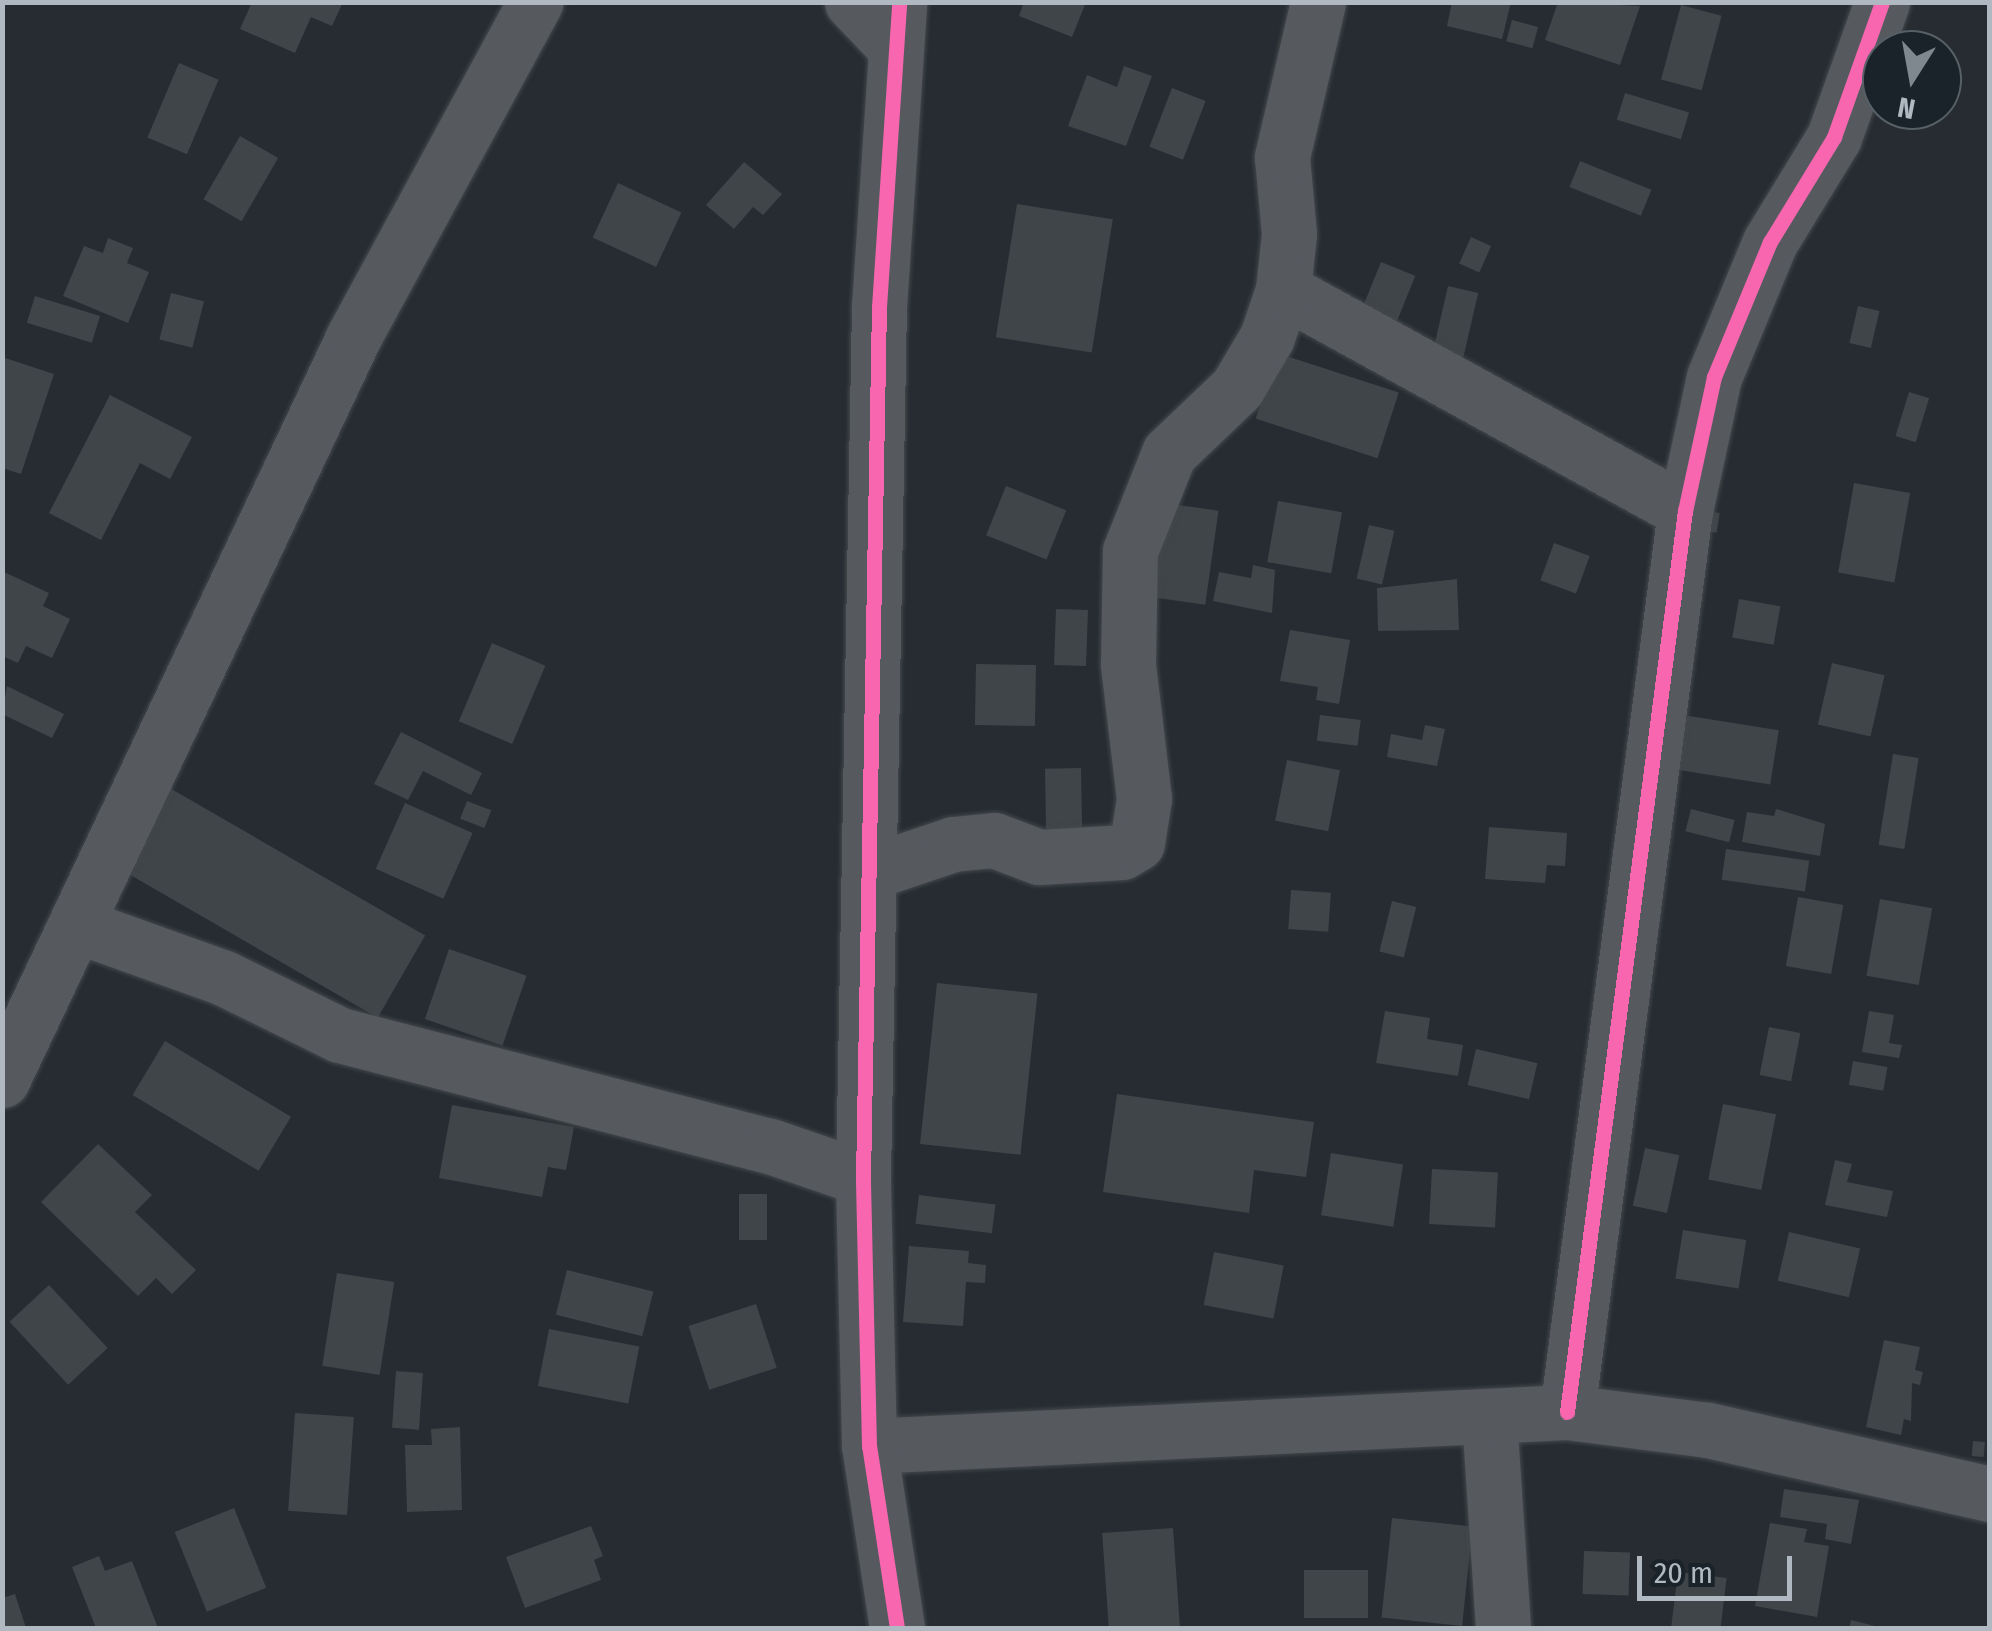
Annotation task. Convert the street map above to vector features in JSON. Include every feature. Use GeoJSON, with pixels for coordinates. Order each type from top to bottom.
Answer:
{"type":"FeatureCollection","features":[{"type":"Feature","properties":{"kind":"street"},"geometry":{"type":"LineString","coordinates":[[2,1080],[354,336],[535,2]]}},
{"type":"Feature","properties":{"kind":"street"},"geometry":{"type":"LineString","coordinates":[[852,2],[897,25],[878,307],[872,872],[863,1178],[869,1446],[897,1628]]}},
{"type":"Feature","properties":{"kind":"street"},"geometry":{"type":"LineString","coordinates":[[872,872],[953,844],[994,840],[1039,857],[1122,852],[1137,843],[1144,799],[1128,664],[1130,551],[1169,453],[1237,388],[1267,336],[1283,290],[1290,234],[1282,157],[1318,2]]}},
{"type":"Feature","properties":{"kind":"street"},"geometry":{"type":"LineString","coordinates":[[1567,1412],[1685,511],[1714,377],[1770,242],[1834,137],[1882,2]]}},
{"type":"Feature","properties":{"kind":"street"},"geometry":{"type":"LineString","coordinates":[[1283,290],[1685,511]]}},
{"type":"Feature","properties":{"kind":"street"},"geometry":{"type":"LineString","coordinates":[[76,925],[224,978],[340,1034],[770,1146],[863,1178]]}},
{"type":"Feature","properties":{"kind":"street"},"geometry":{"type":"LineString","coordinates":[[869,1446],[1567,1412],[1708,1430],[1990,1494]]}},
{"type":"Feature","properties":{"kind":"street"},"geometry":{"type":"LineString","coordinates":[[1489,1417],[1502,1628]]}},
{"type":"Feature","properties":{"kind":"building"},"geometry":{"type":"Polygon","coordinates":[[[252,2],[343,2],[332,26],[311,17],[295,53],[240,29],[252,2]]]}},
{"type":"Feature","properties":{"kind":"building"},"geometry":{"type":"Polygon","coordinates":[[[1024,2],[1086,2],[1072,37],[1019,16],[1024,2]]]}},
{"type":"Feature","properties":{"kind":"building"},"geometry":{"type":"Polygon","coordinates":[[[1452,2],[1511,2],[1502,39],[1447,26],[1452,2]]]}},
{"type":"Feature","properties":{"kind":"building"},"geometry":{"type":"Polygon","coordinates":[[[1558,2],[1640,6],[1620,65],[1545,40],[1558,2]]]}},
{"type":"Feature","properties":{"kind":"building"},"geometry":{"type":"Polygon","coordinates":[[[1681,5],[1722,16],[1702,90],[1661,79],[1681,5]]]}},
{"type":"Feature","properties":{"kind":"building"},"geometry":{"type":"Polygon","coordinates":[[[1512,20],[1538,27],[1532,48],[1506,41],[1512,20]]]}},
{"type":"Feature","properties":{"kind":"building"},"geometry":{"type":"Polygon","coordinates":[[[179,63],[219,80],[187,154],[147,138],[179,63]]]}},
{"type":"Feature","properties":{"kind":"building"},"geometry":{"type":"Polygon","coordinates":[[[1124,66],[1152,76],[1126,146],[1068,126],[1087,75],[1117,87],[1124,66]]]}},
{"type":"Feature","properties":{"kind":"building"},"geometry":{"type":"Polygon","coordinates":[[[1172,88],[1206,101],[1183,160],[1149,147],[1172,88]]]}},
{"type":"Feature","properties":{"kind":"building"},"geometry":{"type":"Polygon","coordinates":[[[1625,93],[1689,113],[1681,139],[1617,120],[1625,93]]]}},
{"type":"Feature","properties":{"kind":"building"},"geometry":{"type":"Polygon","coordinates":[[[240,136],[278,158],[242,221],[204,199],[240,136]]]}},
{"type":"Feature","properties":{"kind":"building"},"geometry":{"type":"Polygon","coordinates":[[[1580,161],[1651,190],[1641,216],[1570,187],[1580,161]]]}},
{"type":"Feature","properties":{"kind":"building"},"geometry":{"type":"Polygon","coordinates":[[[744,162],[782,194],[763,215],[753,207],[734,229],[706,205],[744,162]]]}},
{"type":"Feature","properties":{"kind":"building"},"geometry":{"type":"Polygon","coordinates":[[[618,183],[681,213],[656,267],[593,237],[618,183]]]}},
{"type":"Feature","properties":{"kind":"building"},"geometry":{"type":"Polygon","coordinates":[[[1017,204],[1113,219],[1092,353],[996,337],[1017,204]]]}},
{"type":"Feature","properties":{"kind":"building"},"geometry":{"type":"Polygon","coordinates":[[[1471,237],[1491,246],[1479,272],[1459,263],[1471,237]]]}},
{"type":"Feature","properties":{"kind":"building"},"geometry":{"type":"Polygon","coordinates":[[[108,238],[133,248],[127,263],[149,272],[128,323],[63,296],[84,246],[103,253],[108,238]]]}},
{"type":"Feature","properties":{"kind":"building"},"geometry":{"type":"Polygon","coordinates":[[[1381,262],[1415,276],[1397,322],[1362,308],[1381,262]]]}},
{"type":"Feature","properties":{"kind":"building"},"geometry":{"type":"Polygon","coordinates":[[[1448,286],[1478,293],[1462,364],[1432,357],[1448,286]]]}},
{"type":"Feature","properties":{"kind":"building"},"geometry":{"type":"Polygon","coordinates":[[[171,293],[204,301],[192,348],[159,340],[171,293]]]}},
{"type":"Feature","properties":{"kind":"building"},"geometry":{"type":"Polygon","coordinates":[[[35,296],[100,316],[92,343],[27,323],[35,296]]]}},
{"type":"Feature","properties":{"kind":"building"},"geometry":{"type":"Polygon","coordinates":[[[1858,306],[1879,311],[1871,348],[1849,343],[1858,306]]]}},
{"type":"Feature","properties":{"kind":"building"},"geometry":{"type":"Polygon","coordinates":[[[1277,353],[1399,393],[1377,458],[1256,419],[1277,353]]]}},
{"type":"Feature","properties":{"kind":"building"},"geometry":{"type":"Polygon","coordinates":[[[2,357],[54,374],[21,474],[2,468],[2,357]]]}},
{"type":"Feature","properties":{"kind":"building"},"geometry":{"type":"Polygon","coordinates":[[[1909,392],[1929,398],[1916,442],[1896,436],[1909,392]]]}},
{"type":"Feature","properties":{"kind":"building"},"geometry":{"type":"Polygon","coordinates":[[[110,395],[192,437],[170,479],[140,463],[101,540],[49,513],[110,395]]]}},
{"type":"Feature","properties":{"kind":"building"},"geometry":{"type":"Polygon","coordinates":[[[1854,483],[1910,493],[1894,583],[1838,573],[1854,483]]]}},
{"type":"Feature","properties":{"kind":"building"},"geometry":{"type":"Polygon","coordinates":[[[1006,486],[1066,510],[1046,559],[986,535],[1006,486]]]}},
{"type":"Feature","properties":{"kind":"building"},"geometry":{"type":"Polygon","coordinates":[[[1278,501],[1342,512],[1331,573],[1267,562],[1278,501]]]}},
{"type":"Feature","properties":{"kind":"building"},"geometry":{"type":"Polygon","coordinates":[[[1164,503],[1218,511],[1205,605],[1151,597],[1164,503]]]}},
{"type":"Feature","properties":{"kind":"building"},"geometry":{"type":"Polygon","coordinates":[[[1701,510],[1720,513],[1717,533],[1698,530],[1701,510]]]}},
{"type":"Feature","properties":{"kind":"building"},"geometry":{"type":"Polygon","coordinates":[[[1369,525],[1394,531],[1382,584],[1357,579],[1369,525]]]}},
{"type":"Feature","properties":{"kind":"building"},"geometry":{"type":"Polygon","coordinates":[[[1554,543],[1590,556],[1576,594],[1540,581],[1554,543]]]}},
{"type":"Feature","properties":{"kind":"building"},"geometry":{"type":"Polygon","coordinates":[[[1253,565],[1275,570],[1272,613],[1213,601],[1219,572],[1251,578],[1253,565]]]}},
{"type":"Feature","properties":{"kind":"building"},"geometry":{"type":"Polygon","coordinates":[[[2,571],[49,593],[43,606],[70,619],[52,658],[26,646],[18,663],[2,656],[2,571]]]}},
{"type":"Feature","properties":{"kind":"building"},"geometry":{"type":"Polygon","coordinates":[[[1457,579],[1459,630],[1378,631],[1377,588],[1457,579]]]}},
{"type":"Feature","properties":{"kind":"building"},"geometry":{"type":"Polygon","coordinates":[[[1739,599],[1780,606],[1774,645],[1732,637],[1739,599]]]}},
{"type":"Feature","properties":{"kind":"building"},"geometry":{"type":"Polygon","coordinates":[[[1056,609],[1088,610],[1086,666],[1054,665],[1056,609]]]}},
{"type":"Feature","properties":{"kind":"building"},"geometry":{"type":"Polygon","coordinates":[[[1290,630],[1350,640],[1339,704],[1316,700],[1318,687],[1280,681],[1290,630]]]}},
{"type":"Feature","properties":{"kind":"building"},"geometry":{"type":"Polygon","coordinates":[[[492,643],[545,666],[512,744],[459,721],[492,643]]]}},
{"type":"Feature","properties":{"kind":"building"},"geometry":{"type":"Polygon","coordinates":[[[1832,663],[1885,675],[1870,737],[1818,724],[1832,663]]]}},
{"type":"Feature","properties":{"kind":"building"},"geometry":{"type":"Polygon","coordinates":[[[976,664],[1036,665],[1035,726],[975,725],[976,664]]]}},
{"type":"Feature","properties":{"kind":"building"},"geometry":{"type":"Polygon","coordinates":[[[7,686],[64,714],[52,738],[2,714],[7,686]]]}},
{"type":"Feature","properties":{"kind":"building"},"geometry":{"type":"Polygon","coordinates":[[[1320,715],[1361,720],[1358,746],[1317,741],[1320,715]]]}},
{"type":"Feature","properties":{"kind":"building"},"geometry":{"type":"Polygon","coordinates":[[[1683,715],[1779,730],[1770,784],[1674,769],[1683,715]]]}},
{"type":"Feature","properties":{"kind":"building"},"geometry":{"type":"Polygon","coordinates":[[[1425,725],[1445,729],[1437,766],[1387,757],[1391,734],[1422,740],[1425,725]]]}},
{"type":"Feature","properties":{"kind":"building"},"geometry":{"type":"Polygon","coordinates":[[[401,732],[482,773],[471,795],[423,771],[408,800],[374,784],[401,732]]]}},
{"type":"Feature","properties":{"kind":"building"},"geometry":{"type":"Polygon","coordinates":[[[1893,754],[1919,758],[1904,849],[1879,845],[1893,754]]]}},
{"type":"Feature","properties":{"kind":"building"},"geometry":{"type":"Polygon","coordinates":[[[1287,760],[1340,770],[1328,831],[1275,821],[1287,760]]]}},
{"type":"Feature","properties":{"kind":"building"},"geometry":{"type":"Polygon","coordinates":[[[1081,768],[1082,845],[1046,846],[1045,769],[1081,768]]]}},
{"type":"Feature","properties":{"kind":"building"},"geometry":{"type":"Polygon","coordinates":[[[161,783],[425,936],[378,1018],[114,865],[161,783]]]}},
{"type":"Feature","properties":{"kind":"building"},"geometry":{"type":"Polygon","coordinates":[[[467,801],[491,810],[484,828],[460,819],[467,801]]]}},
{"type":"Feature","properties":{"kind":"building"},"geometry":{"type":"Polygon","coordinates":[[[405,803],[473,833],[443,899],[376,869],[405,803]]]}},
{"type":"Feature","properties":{"kind":"building"},"geometry":{"type":"Polygon","coordinates":[[[1691,809],[1735,820],[1729,842],[1685,831],[1691,809]]]}},
{"type":"Feature","properties":{"kind":"building"},"geometry":{"type":"Polygon","coordinates":[[[1776,809],[1825,824],[1820,856],[1742,842],[1747,812],[1774,816],[1776,809]]]}},
{"type":"Feature","properties":{"kind":"building"},"geometry":{"type":"Polygon","coordinates":[[[1489,827],[1567,833],[1565,866],[1547,865],[1545,883],[1485,879],[1489,827]]]}},
{"type":"Feature","properties":{"kind":"building"},"geometry":{"type":"Polygon","coordinates":[[[1726,849],[1809,861],[1805,891],[1722,880],[1726,849]]]}},
{"type":"Feature","properties":{"kind":"building"},"geometry":{"type":"Polygon","coordinates":[[[1291,890],[1331,893],[1328,932],[1288,929],[1291,890]]]}},
{"type":"Feature","properties":{"kind":"building"},"geometry":{"type":"Polygon","coordinates":[[[1798,897],[1843,905],[1831,974],[1786,966],[1798,897]]]}},
{"type":"Feature","properties":{"kind":"building"},"geometry":{"type":"Polygon","coordinates":[[[1880,899],[1932,908],[1919,985],[1866,976],[1880,899]]]}},
{"type":"Feature","properties":{"kind":"building"},"geometry":{"type":"Polygon","coordinates":[[[1392,901],[1416,907],[1404,958],[1379,951],[1392,901]]]}},
{"type":"Feature","properties":{"kind":"building"},"geometry":{"type":"Polygon","coordinates":[[[449,949],[527,976],[502,1046],[425,1019],[449,949]]]}},
{"type":"Feature","properties":{"kind":"building"},"geometry":{"type":"Polygon","coordinates":[[[937,983],[1037,994],[1021,1155],[920,1144],[937,983]]]}},
{"type":"Feature","properties":{"kind":"building"},"geometry":{"type":"Polygon","coordinates":[[[1385,1011],[1430,1018],[1427,1039],[1463,1045],[1458,1076],[1376,1063],[1385,1011]]]}},
{"type":"Feature","properties":{"kind":"building"},"geometry":{"type":"Polygon","coordinates":[[[1869,1011],[1894,1015],[1889,1043],[1902,1045],[1899,1058],[1862,1052],[1869,1011]]]}},
{"type":"Feature","properties":{"kind":"building"},"geometry":{"type":"Polygon","coordinates":[[[1769,1027],[1800,1033],[1791,1081],[1760,1075],[1769,1027]]]}},
{"type":"Feature","properties":{"kind":"building"},"geometry":{"type":"Polygon","coordinates":[[[165,1041],[291,1117],[259,1171],[133,1095],[165,1041]]]}},
{"type":"Feature","properties":{"kind":"building"},"geometry":{"type":"Polygon","coordinates":[[[1476,1049],[1537,1063],[1529,1099],[1468,1085],[1476,1049]]]}},
{"type":"Feature","properties":{"kind":"building"},"geometry":{"type":"Polygon","coordinates":[[[1853,1061],[1887,1067],[1883,1091],[1849,1085],[1853,1061]]]}},
{"type":"Feature","properties":{"kind":"building"},"geometry":{"type":"Polygon","coordinates":[[[1117,1094],[1314,1122],[1306,1177],[1254,1170],[1249,1213],[1103,1192],[1117,1094]]]}},
{"type":"Feature","properties":{"kind":"building"},"geometry":{"type":"Polygon","coordinates":[[[1723,1104],[1776,1114],[1761,1190],[1708,1180],[1723,1104]]]}},
{"type":"Feature","properties":{"kind":"building"},"geometry":{"type":"Polygon","coordinates":[[[452,1105],[574,1127],[566,1170],[548,1167],[542,1197],[439,1178],[452,1105]]]}},
{"type":"Feature","properties":{"kind":"building"},"geometry":{"type":"Polygon","coordinates":[[[98,1144],[152,1195],[135,1212],[196,1270],[172,1294],[156,1278],[138,1296],[41,1202],[98,1144]]]}},
{"type":"Feature","properties":{"kind":"building"},"geometry":{"type":"Polygon","coordinates":[[[1645,1148],[1679,1155],[1667,1213],[1633,1206],[1645,1148]]]}},
{"type":"Feature","properties":{"kind":"building"},"geometry":{"type":"Polygon","coordinates":[[[1331,1153],[1403,1164],[1393,1227],[1321,1215],[1331,1153]]]}},
{"type":"Feature","properties":{"kind":"building"},"geometry":{"type":"Polygon","coordinates":[[[1835,1160],[1852,1164],[1847,1182],[1893,1191],[1887,1217],[1825,1205],[1835,1160]]]}},
{"type":"Feature","properties":{"kind":"building"},"geometry":{"type":"Polygon","coordinates":[[[1432,1169],[1498,1172],[1495,1227],[1429,1224],[1432,1169]]]}},
{"type":"Feature","properties":{"kind":"building"},"geometry":{"type":"Polygon","coordinates":[[[739,1194],[767,1194],[767,1240],[739,1240],[739,1194]]]}},
{"type":"Feature","properties":{"kind":"building"},"geometry":{"type":"Polygon","coordinates":[[[919,1195],[995,1204],[992,1233],[915,1224],[919,1195]]]}},
{"type":"Feature","properties":{"kind":"building"},"geometry":{"type":"Polygon","coordinates":[[[1683,1230],[1746,1240],[1739,1288],[1675,1278],[1683,1230]]]}},
{"type":"Feature","properties":{"kind":"building"},"geometry":{"type":"Polygon","coordinates":[[[1789,1232],[1860,1248],[1849,1297],[1778,1281],[1789,1232]]]}},
{"type":"Feature","properties":{"kind":"building"},"geometry":{"type":"Polygon","coordinates":[[[909,1246],[969,1251],[968,1263],[986,1265],[985,1283],[966,1282],[963,1326],[903,1322],[909,1246]]]}},
{"type":"Feature","properties":{"kind":"building"},"geometry":{"type":"Polygon","coordinates":[[[1214,1252],[1284,1266],[1273,1319],[1204,1305],[1214,1252]]]}},
{"type":"Feature","properties":{"kind":"building"},"geometry":{"type":"Polygon","coordinates":[[[567,1270],[653,1292],[642,1336],[556,1315],[567,1270]]]}},
{"type":"Feature","properties":{"kind":"building"},"geometry":{"type":"Polygon","coordinates":[[[337,1273],[394,1282],[380,1375],[322,1366],[337,1273]]]}},
{"type":"Feature","properties":{"kind":"building"},"geometry":{"type":"Polygon","coordinates":[[[49,1285],[108,1348],[68,1385],[10,1322],[49,1285]]]}},
{"type":"Feature","properties":{"kind":"building"},"geometry":{"type":"Polygon","coordinates":[[[756,1304],[777,1368],[709,1390],[688,1326],[756,1304]]]}},
{"type":"Feature","properties":{"kind":"building"},"geometry":{"type":"Polygon","coordinates":[[[549,1329],[639,1347],[628,1403],[538,1386],[549,1329]]]}},
{"type":"Feature","properties":{"kind":"building"},"geometry":{"type":"Polygon","coordinates":[[[1884,1340],[1920,1347],[1915,1370],[1923,1372],[1920,1385],[1912,1383],[1911,1421],[1904,1419],[1901,1435],[1866,1427],[1884,1340]]]}},
{"type":"Feature","properties":{"kind":"building"},"geometry":{"type":"Polygon","coordinates":[[[396,1371],[423,1373],[419,1430],[392,1428],[396,1371]]]}},
{"type":"Feature","properties":{"kind":"building"},"geometry":{"type":"Polygon","coordinates":[[[295,1413],[354,1417],[347,1515],[288,1511],[295,1413]]]}},
{"type":"Feature","properties":{"kind":"building"},"geometry":{"type":"Polygon","coordinates":[[[460,1427],[462,1510],[407,1512],[405,1445],[432,1445],[431,1429],[460,1427]]]}},
{"type":"Feature","properties":{"kind":"building"},"geometry":{"type":"Polygon","coordinates":[[[1973,1441],[1985,1442],[1984,1457],[1972,1456],[1973,1441]]]}},
{"type":"Feature","properties":{"kind":"building"},"geometry":{"type":"Polygon","coordinates":[[[1784,1489],[1859,1500],[1851,1544],[1825,1539],[1827,1524],[1780,1517],[1784,1489]]]}},
{"type":"Feature","properties":{"kind":"building"},"geometry":{"type":"Polygon","coordinates":[[[234,1508],[266,1588],[207,1612],[175,1532],[234,1508]]]}},
{"type":"Feature","properties":{"kind":"building"},"geometry":{"type":"Polygon","coordinates":[[[1392,1518],[1473,1526],[1462,1626],[1382,1617],[1392,1518]]]}},
{"type":"Feature","properties":{"kind":"building"},"geometry":{"type":"Polygon","coordinates":[[[1770,1523],[1807,1529],[1804,1542],[1829,1546],[1817,1617],[1755,1606],[1770,1523]]]}},
{"type":"Feature","properties":{"kind":"building"},"geometry":{"type":"Polygon","coordinates":[[[591,1526],[603,1556],[594,1560],[601,1580],[525,1608],[506,1557],[591,1526]]]}},
{"type":"Feature","properties":{"kind":"building"},"geometry":{"type":"Polygon","coordinates":[[[1173,1528],[1180,1628],[1109,1628],[1102,1533],[1173,1528]]]}},
{"type":"Feature","properties":{"kind":"building"},"geometry":{"type":"Polygon","coordinates":[[[1584,1551],[1630,1553],[1628,1596],[1582,1594],[1584,1551]]]}},
{"type":"Feature","properties":{"kind":"building"},"geometry":{"type":"Polygon","coordinates":[[[99,1556],[105,1571],[132,1561],[158,1628],[96,1628],[72,1567],[99,1556]]]}},
{"type":"Feature","properties":{"kind":"building"},"geometry":{"type":"Polygon","coordinates":[[[1304,1570],[1368,1570],[1368,1618],[1304,1618],[1304,1570]]]}},
{"type":"Feature","properties":{"kind":"building"},"geometry":{"type":"Polygon","coordinates":[[[1678,1572],[1727,1578],[1720,1628],[1671,1628],[1678,1572]]]}},
{"type":"Feature","properties":{"kind":"building"},"geometry":{"type":"Polygon","coordinates":[[[15,1594],[26,1628],[2,1628],[2,1598],[15,1594]]]}},
{"type":"Feature","properties":{"kind":"building"},"geometry":{"type":"Polygon","coordinates":[[[1851,1620],[1879,1627],[1879,1628],[1849,1628],[1851,1620]]]}},
{"type":"Feature","properties":{"kind":"cycle path"},"geometry":{"type":"LineString","coordinates":[[897,1628],[869,1446],[863,1178],[879,307],[899,2]]}},
{"type":"Feature","properties":{"kind":"cycle path"},"geometry":{"type":"LineString","coordinates":[[1567,1412],[1685,511],[1714,377],[1770,242],[1834,137],[1882,2]]}}]}
